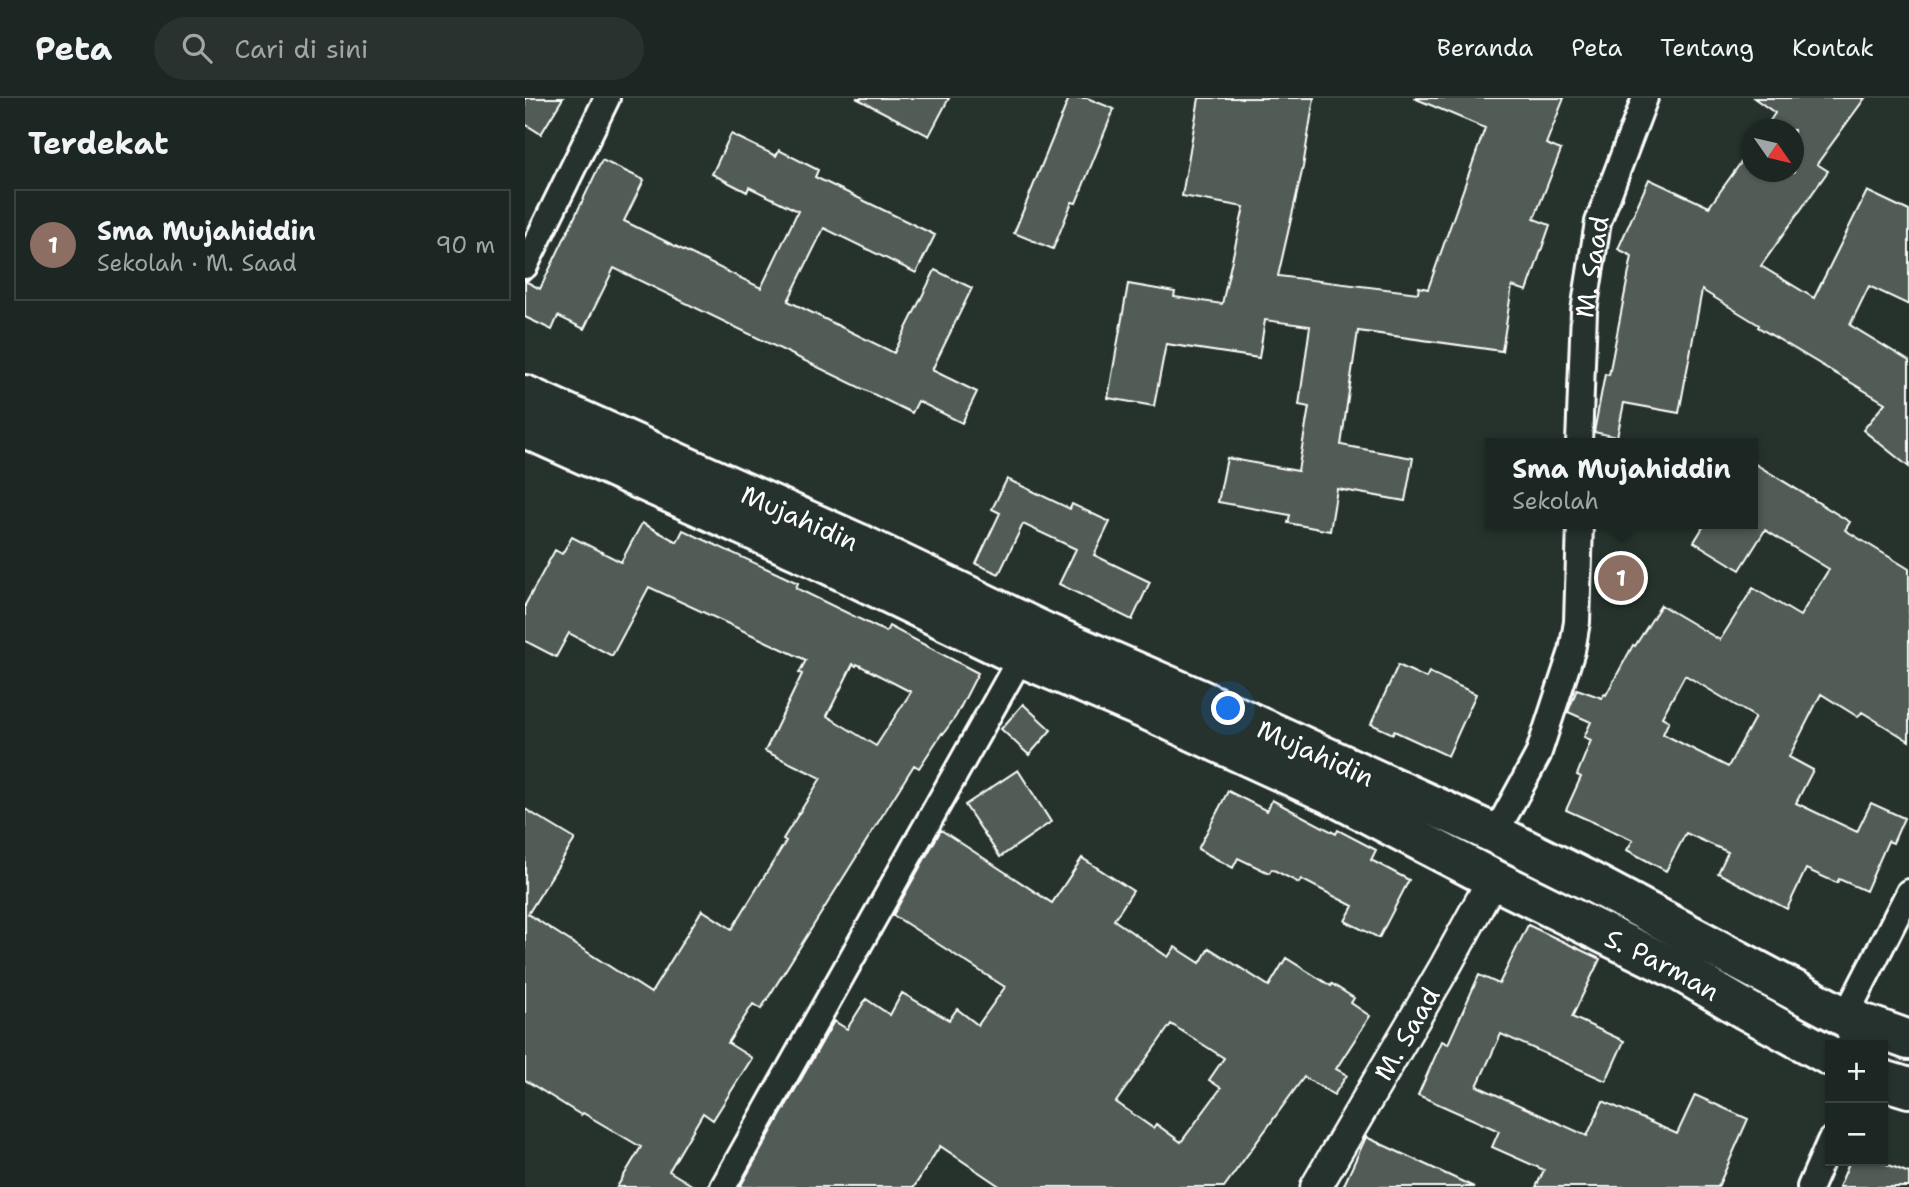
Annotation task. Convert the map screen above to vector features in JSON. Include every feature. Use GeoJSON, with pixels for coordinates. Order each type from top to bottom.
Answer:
{"type":"FeatureCollection","features":[{"type":"Feature","properties":{"kind":"main road","name":"Mujahidin"},"geometry":{"type":"LineString","coordinates":[[525,395],[859,543],[1044,632],[1199,699],[1495,834],[1601,887],[1849,1031],[1909,1040]]}},
{"type":"Feature","properties":{"kind":"main road","name":"Mujahidin"},"geometry":{"type":"LineString","coordinates":[[525,428],[813,557],[1021,657],[1149,711],[1330,794],[1493,879]]}},
{"type":"Feature","properties":{"kind":"main road","name":"S. Parman"},"geometry":{"type":"LineString","coordinates":[[1493,879],[1678,970],[1825,1053]]}},
{"type":"Feature","properties":{"kind":"main road"},"geometry":{"type":"LineString","coordinates":[[1888,1082],[1909,1088]]}},
{"type":"Feature","properties":{"kind":"street"},"geometry":{"type":"LineString","coordinates":[[525,266],[607,98]]}},
{"type":"Feature","properties":{"kind":"street","name":"M. Saad"},"geometry":{"type":"LineString","coordinates":[[1579,438],[1584,312],[1598,222],[1645,98]]}},
{"type":"Feature","properties":{"kind":"street"},"geometry":{"type":"LineString","coordinates":[[1495,834],[1538,755],[1573,651],[1577,622],[1580,529]]}},
{"type":"Feature","properties":{"kind":"street"},"geometry":{"type":"LineString","coordinates":[[723,1187],[1021,657]]}},
{"type":"Feature","properties":{"kind":"street","name":"M. Saad"},"geometry":{"type":"LineString","coordinates":[[1316,1187],[1493,879]]}},
{"type":"Feature","properties":{"kind":"street"},"geometry":{"type":"LineString","coordinates":[[1849,1031],[1909,892]]}},
{"type":"Feature","properties":{"kind":"street"},"geometry":{"type":"LineString","coordinates":[[1809,1187],[1825,1152]]}},
{"type":"Feature","properties":{"kind":"building"},"geometry":{"type":"Polygon","coordinates":[[[525,98],[563,98],[541,134],[525,124],[525,98]]]}},
{"type":"Feature","properties":{"kind":"building"},"geometry":{"type":"Polygon","coordinates":[[[856,98],[949,98],[929,136],[856,98]]]}},
{"type":"Feature","properties":{"kind":"building"},"geometry":{"type":"Polygon","coordinates":[[[1069,98],[1087,98],[1114,109],[1076,203],[1072,202],[1053,249],[1014,233],[1069,98]]]}},
{"type":"Feature","properties":{"kind":"building"},"geometry":{"type":"Polygon","coordinates":[[[1199,98],[1314,98],[1303,167],[1278,276],[1418,293],[1419,287],[1428,289],[1485,128],[1414,98],[1564,98],[1546,144],[1561,150],[1534,219],[1550,225],[1527,291],[1512,286],[1502,351],[1358,331],[1341,445],[1413,458],[1405,501],[1337,489],[1330,531],[1288,523],[1290,515],[1218,502],[1227,458],[1298,471],[1309,407],[1299,405],[1310,326],[1265,320],[1259,358],[1166,344],[1154,406],[1108,398],[1128,284],[1175,292],[1174,297],[1222,304],[1244,207],[1182,196],[1199,98]]]}},
{"type":"Feature","properties":{"kind":"building"},"geometry":{"type":"Polygon","coordinates":[[[1754,98],[1865,98],[1817,164],[1828,171],[1761,266],[1814,298],[1867,191],[1909,211],[1909,305],[1869,286],[1850,325],[1909,361],[1909,467],[1863,430],[1885,403],[1702,290],[1679,413],[1624,403],[1617,437],[1594,432],[1605,374],[1609,375],[1632,256],[1618,249],[1649,179],[1709,207],[1741,162],[1741,182],[1804,182],[1804,119],[1771,119],[1775,113],[1754,98]]]}},
{"type":"Feature","properties":{"kind":"building"},"geometry":{"type":"Polygon","coordinates":[[[731,134],[776,156],[779,150],[818,170],[815,177],[935,235],[916,273],[824,228],[788,301],[894,353],[935,270],[972,288],[932,370],[977,392],[962,423],[918,401],[912,413],[614,268],[584,329],[558,316],[552,330],[525,317],[525,281],[540,289],[602,160],[644,180],[624,221],[761,288],[798,211],[749,187],[747,192],[712,174],[731,134]]]}},
{"type":"Feature","properties":{"kind":"building"},"geometry":{"type":"Polygon","coordinates":[[[1758,466],[1850,522],[1845,530],[1909,569],[1909,741],[1862,712],[1858,717],[1821,694],[1789,757],[1813,770],[1796,803],[1857,832],[1871,803],[1904,818],[1893,843],[1888,841],[1866,891],[1839,879],[1837,883],[1806,869],[1787,909],[1718,873],[1728,852],[1686,833],[1666,871],[1627,850],[1633,840],[1566,810],[1581,777],[1577,775],[1591,740],[1584,737],[1591,722],[1568,712],[1577,689],[1602,698],[1606,695],[1633,645],[1635,646],[1661,605],[1720,640],[1753,588],[1800,616],[1829,569],[1765,530],[1740,570],[1694,542],[1702,529],[1758,529],[1758,466]],[[1685,675],[1662,717],[1669,721],[1663,734],[1728,767],[1755,717],[1685,675]]]}},
{"type":"Feature","properties":{"kind":"building"},"geometry":{"type":"Polygon","coordinates":[[[1007,479],[1070,509],[1072,504],[1110,522],[1094,555],[1150,582],[1132,620],[1059,584],[1076,549],[1023,524],[999,574],[976,564],[1000,513],[992,509],[1007,479]]]}},
{"type":"Feature","properties":{"kind":"building"},"geometry":{"type":"Polygon","coordinates":[[[642,523],[677,542],[683,530],[798,583],[796,588],[886,632],[889,626],[978,673],[956,716],[919,768],[914,765],[761,1009],[753,1004],[728,1043],[752,1058],[713,1120],[703,1113],[669,1171],[695,1187],[617,1187],[641,1147],[583,1113],[581,1115],[525,1080],[525,809],[575,839],[528,914],[651,993],[702,910],[732,929],[821,778],[765,751],[802,674],[799,673],[806,660],[649,587],[612,656],[569,633],[556,657],[525,641],[525,605],[555,550],[562,554],[572,537],[621,562],[642,523]],[[853,664],[827,716],[876,746],[911,692],[857,664],[853,664]]]}},
{"type":"Feature","properties":{"kind":"building"},"geometry":{"type":"Polygon","coordinates":[[[1398,665],[1426,678],[1429,672],[1476,694],[1448,756],[1394,731],[1393,734],[1371,724],[1398,665]]]}},
{"type":"Feature","properties":{"kind":"building"},"geometry":{"type":"Polygon","coordinates":[[[1023,704],[1051,730],[1029,755],[1001,729],[1023,704]]]}},
{"type":"Feature","properties":{"kind":"building"},"geometry":{"type":"Polygon","coordinates":[[[1018,770],[1051,822],[1000,857],[965,805],[1018,770]]]}},
{"type":"Feature","properties":{"kind":"building"},"geometry":{"type":"Polygon","coordinates":[[[1228,791],[1267,811],[1272,800],[1336,834],[1338,830],[1376,850],[1371,860],[1409,880],[1379,938],[1345,921],[1353,906],[1301,879],[1299,883],[1272,869],[1269,873],[1238,858],[1233,868],[1198,849],[1228,791]]]}},
{"type":"Feature","properties":{"kind":"building"},"geometry":{"type":"Polygon","coordinates":[[[941,830],[1052,903],[1082,858],[1133,891],[1114,920],[1168,957],[1175,947],[1200,963],[1209,948],[1269,986],[1286,958],[1354,998],[1351,1003],[1370,1016],[1336,1069],[1347,1075],[1334,1095],[1304,1077],[1224,1187],[1001,1187],[940,1146],[914,1187],[740,1187],[834,1021],[847,1029],[866,999],[890,1015],[902,993],[949,1020],[957,1009],[978,1025],[1005,987],[893,915],[941,830]],[[1171,1024],[1116,1102],[1153,1128],[1156,1124],[1181,1142],[1221,1088],[1209,1080],[1224,1058],[1171,1024]]]}},
{"type":"Feature","properties":{"kind":"building"},"geometry":{"type":"Polygon","coordinates":[[[1528,925],[1600,959],[1572,1017],[1624,1041],[1606,1081],[1501,1034],[1477,1086],[1587,1136],[1603,1101],[1677,1134],[1695,1095],[1748,1119],[1718,1187],[1536,1187],[1544,1170],[1492,1147],[1499,1131],[1418,1095],[1442,1041],[1448,1044],[1479,975],[1499,984],[1528,925]]]}},
{"type":"Feature","properties":{"kind":"building"},"geometry":{"type":"Polygon","coordinates":[[[1366,1137],[1474,1187],[1343,1187],[1366,1137]]]}},
{"type":"Feature","properties":{"kind":"building"},"geometry":{"type":"Polygon","coordinates":[[[1888,1165],[1909,1173],[1909,1187],[1839,1187],[1848,1166],[1888,1165]]]}},
{"type":"Feature","properties":{"kind":"place","name":"Sma Mujahiddin"},"geometry":{"type":"Point","coordinates":[1621,578]}}]}
